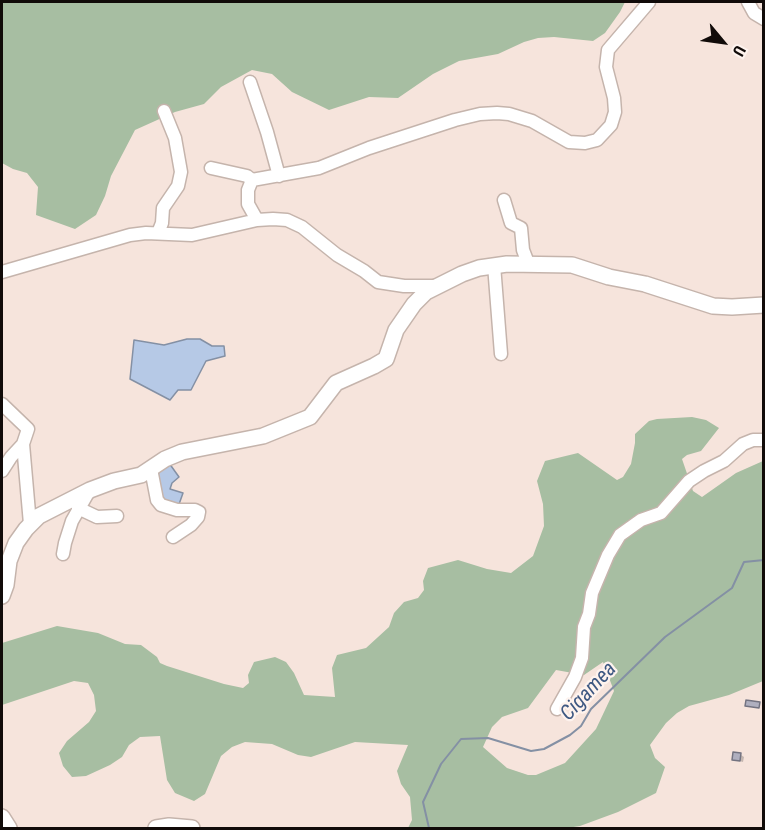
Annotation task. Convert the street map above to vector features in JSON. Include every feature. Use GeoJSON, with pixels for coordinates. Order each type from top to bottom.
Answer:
{"type":"FeatureCollection","features":[{"type":"Feature","properties":{"kind":"main road"},"geometry":{"type":"LineString","coordinates":[[2,596],[12,553],[21,535],[39,516],[90,490],[114,481],[136,477],[165,459],[182,452],[263,436],[310,417],[336,383],[386,359],[404,315],[426,292],[462,274],[494,265],[528,263],[572,265],[609,277],[645,284],[713,306],[764,305]]}},
{"type":"Feature","properties":{"kind":"main road"},"geometry":{"type":"LineString","coordinates":[[2,817],[9,828]]}},
{"type":"Feature","properties":{"kind":"main road"},"geometry":{"type":"LineString","coordinates":[[156,828],[169,826],[192,828]]}},
{"type":"Feature","properties":{"kind":"street"},"geometry":{"type":"LineString","coordinates":[[211,168],[247,176],[252,180],[319,168],[438,125],[480,114],[497,113],[522,117],[574,143],[597,140],[611,124],[615,112],[606,67],[608,50],[649,2]]}},
{"type":"Feature","properties":{"kind":"street"},"geometry":{"type":"LineString","coordinates":[[748,2],[754,13],[764,19]]}},
{"type":"Feature","properties":{"kind":"street"},"geometry":{"type":"LineString","coordinates":[[250,82],[279,176]]}},
{"type":"Feature","properties":{"kind":"street"},"geometry":{"type":"LineString","coordinates":[[158,233],[162,223],[163,208],[178,186],[181,172],[175,138],[164,111]]}},
{"type":"Feature","properties":{"kind":"street"},"geometry":{"type":"LineString","coordinates":[[252,180],[248,190],[248,204],[257,220]]}},
{"type":"Feature","properties":{"kind":"street"},"geometry":{"type":"LineString","coordinates":[[504,200],[511,222],[521,228],[523,250],[528,263]]}},
{"type":"Feature","properties":{"kind":"street"},"geometry":{"type":"LineString","coordinates":[[2,273],[138,233],[192,235],[257,220],[273,219],[294,222],[337,255],[382,284],[410,287],[436,286]]}},
{"type":"Feature","properties":{"kind":"street"},"geometry":{"type":"LineString","coordinates":[[494,265],[501,354]]}},
{"type":"Feature","properties":{"kind":"street"},"geometry":{"type":"LineString","coordinates":[[2,404],[28,429],[23,444],[30,524]]}},
{"type":"Feature","properties":{"kind":"street"},"geometry":{"type":"LineString","coordinates":[[557,709],[575,677],[582,658],[584,627],[589,614],[592,593],[608,555],[620,535],[641,520],[661,513],[689,481],[724,461],[743,444],[753,440],[764,440]]}},
{"type":"Feature","properties":{"kind":"street"},"geometry":{"type":"LineString","coordinates":[[2,471],[23,444]]}},
{"type":"Feature","properties":{"kind":"street"},"geometry":{"type":"LineString","coordinates":[[151,469],[157,500],[161,505],[177,510],[199,512],[191,525],[172,537]]}},
{"type":"Feature","properties":{"kind":"street"},"geometry":{"type":"LineString","coordinates":[[63,554],[67,533],[78,507],[90,490]]}},
{"type":"Feature","properties":{"kind":"street"},"geometry":{"type":"LineString","coordinates":[[78,507],[97,516],[117,516]]}},
{"type":"Feature","properties":{"kind":"green space"},"geometry":{"type":"Polygon","coordinates":[[[2,2],[625,2],[605,33],[593,41],[554,37],[538,38],[498,54],[459,61],[433,74],[398,98],[369,97],[329,110],[292,92],[272,74],[252,70],[221,87],[204,104],[175,112],[135,130],[111,176],[96,215],[75,229],[36,215],[38,187],[27,173],[2,163],[2,2]]]}},
{"type":"Feature","properties":{"kind":"green space"},"geometry":{"type":"Polygon","coordinates":[[[692,417],[706,420],[719,428],[701,451],[682,459],[693,491],[702,497],[736,473],[763,461],[763,681],[729,695],[689,706],[677,713],[666,723],[650,745],[655,758],[665,767],[656,793],[618,812],[580,826],[567,828],[408,828],[412,820],[410,797],[401,784],[397,771],[408,745],[355,742],[311,757],[298,755],[272,744],[245,742],[232,747],[221,756],[205,794],[194,801],[175,793],[167,780],[160,736],[140,737],[129,745],[122,757],[110,765],[86,776],[72,777],[63,766],[59,753],[67,741],[89,722],[96,711],[94,695],[88,683],[74,681],[2,705],[2,643],[57,626],[98,633],[125,644],[141,645],[157,657],[160,663],[167,666],[243,688],[249,683],[248,675],[254,662],[275,657],[286,662],[304,695],[335,697],[332,668],[337,655],[366,648],[389,627],[394,613],[404,602],[418,598],[424,590],[423,581],[428,568],[458,560],[487,569],[511,573],[533,556],[544,526],[543,504],[537,481],[545,461],[578,453],[617,480],[623,477],[631,464],[635,434],[649,421],[692,417]],[[603,662],[584,675],[556,670],[528,708],[502,717],[492,727],[483,747],[507,768],[528,775],[536,775],[565,763],[596,729],[614,691],[603,662]]]}},
{"type":"Feature","properties":{"kind":"water"},"geometry":{"type":"Polygon","coordinates":[[[187,339],[200,339],[212,346],[224,346],[225,356],[206,361],[191,390],[178,390],[170,400],[130,379],[134,340],[164,345],[187,339]]]}},
{"type":"Feature","properties":{"kind":"water"},"geometry":{"type":"Polygon","coordinates":[[[169,463],[179,477],[172,483],[170,489],[183,493],[177,510],[153,502],[147,477],[169,463]]]}},
{"type":"Feature","properties":{"kind":"building"},"geometry":{"type":"Polygon","coordinates":[[[746,700],[760,702],[759,708],[745,706],[746,700]]]}},
{"type":"Feature","properties":{"kind":"building"},"geometry":{"type":"Polygon","coordinates":[[[733,752],[741,753],[740,761],[732,760],[733,752]]]}},
{"type":"Feature","properties":{"kind":"waterway","name":"Cigamea"},"geometry":{"type":"LineString","coordinates":[[429,828],[423,802],[441,764],[461,739],[488,738],[531,751],[544,749],[570,735],[581,726],[591,709],[665,637],[732,588],[744,562],[764,560]]}}]}
